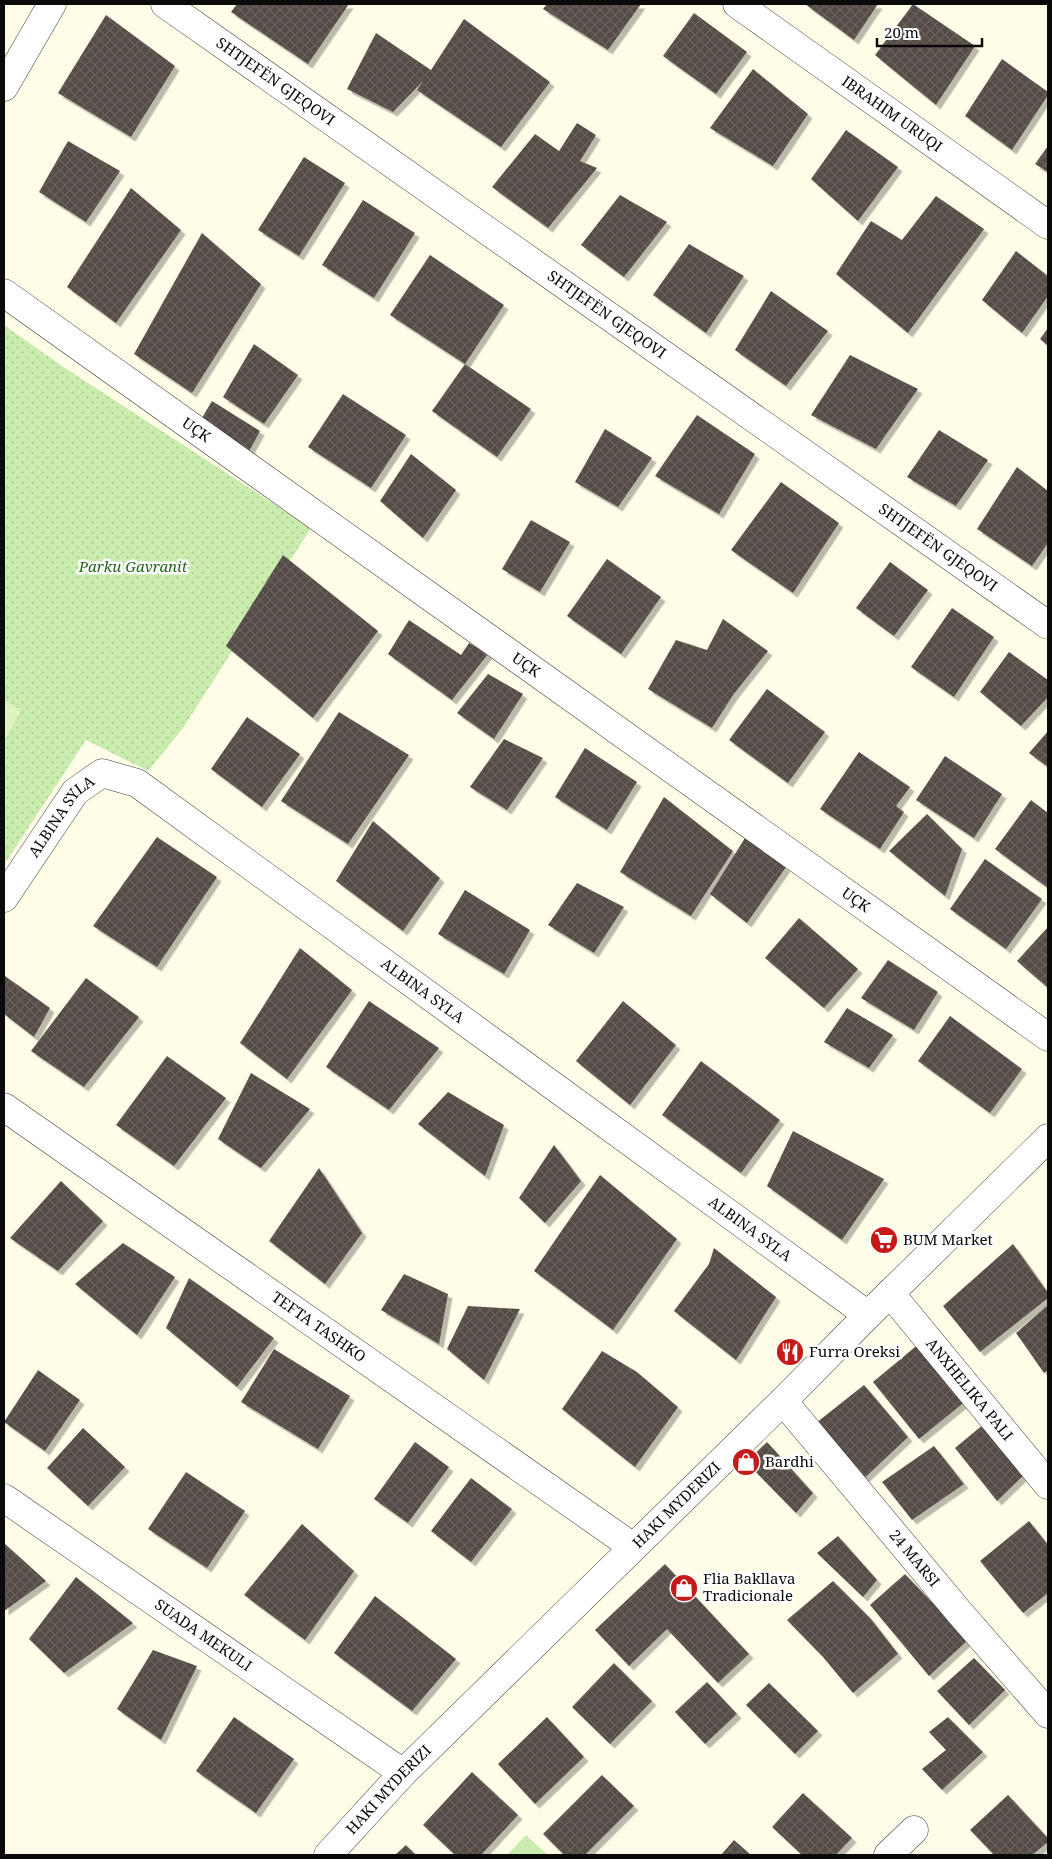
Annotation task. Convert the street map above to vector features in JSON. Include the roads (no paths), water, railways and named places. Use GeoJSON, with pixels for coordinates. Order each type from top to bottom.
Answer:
{"type":"FeatureCollection","features":[{"type":"Feature","properties":{"kind":"street"},"geometry":{"type":"LineString","coordinates":[[4,87],[52,4]]}},
{"type":"Feature","properties":{"kind":"street","name":"SHTJEFËN GJEQOVI"},"geometry":{"type":"LineString","coordinates":[[165,4],[1048,625]]}},
{"type":"Feature","properties":{"kind":"street","name":"IBRAHIM URUQI"},"geometry":{"type":"LineString","coordinates":[[737,4],[1048,225]]}},
{"type":"Feature","properties":{"kind":"street","name":"UÇK"},"geometry":{"type":"LineString","coordinates":[[4,293],[1048,1037]]}},
{"type":"Feature","properties":{"kind":"street","name":"ALBINA SYLA"},"geometry":{"type":"LineString","coordinates":[[4,898],[75,792],[102,773],[137,783],[868,1315]]}},
{"type":"Feature","properties":{"kind":"street","name":"TEFTA TASHKO"},"geometry":{"type":"LineString","coordinates":[[4,1106],[633,1547]]}},
{"type":"Feature","properties":{"kind":"street","name":"HAKI MYDERIZI"},"geometry":{"type":"LineString","coordinates":[[328,1855],[403,1773],[783,1401],[1048,1138]]}},
{"type":"Feature","properties":{"kind":"street","name":"ANXHELIKA PALI"},"geometry":{"type":"LineString","coordinates":[[890,1293],[1048,1485]]}},
{"type":"Feature","properties":{"kind":"street","name":"24 MARSI"},"geometry":{"type":"LineString","coordinates":[[783,1401],[1048,1714]]}},
{"type":"Feature","properties":{"kind":"street","name":"SUADA MEKULI"},"geometry":{"type":"LineString","coordinates":[[4,1498],[403,1773]]}},
{"type":"Feature","properties":{"kind":"street"},"geometry":{"type":"LineString","coordinates":[[888,1855],[914,1830]]}},
{"type":"Feature","properties":{"kind":"place","name":"BUM Market"},"geometry":{"type":"Point","coordinates":[884,1240]}},
{"type":"Feature","properties":{"kind":"place","name":"Furra Oreksi"},"geometry":{"type":"Point","coordinates":[790,1352]}},
{"type":"Feature","properties":{"kind":"place","name":"Bardhi"},"geometry":{"type":"Point","coordinates":[746,1462]}},
{"type":"Feature","properties":{"kind":"place","name":"Flia Bakllava Tradicionale"},"geometry":{"type":"Point","coordinates":[684,1588]}},
{"type":"Feature","properties":{"kind":"park label","name":"Parku Gavranit"},"geometry":{"type":"Point","coordinates":[133,567]}}]}
